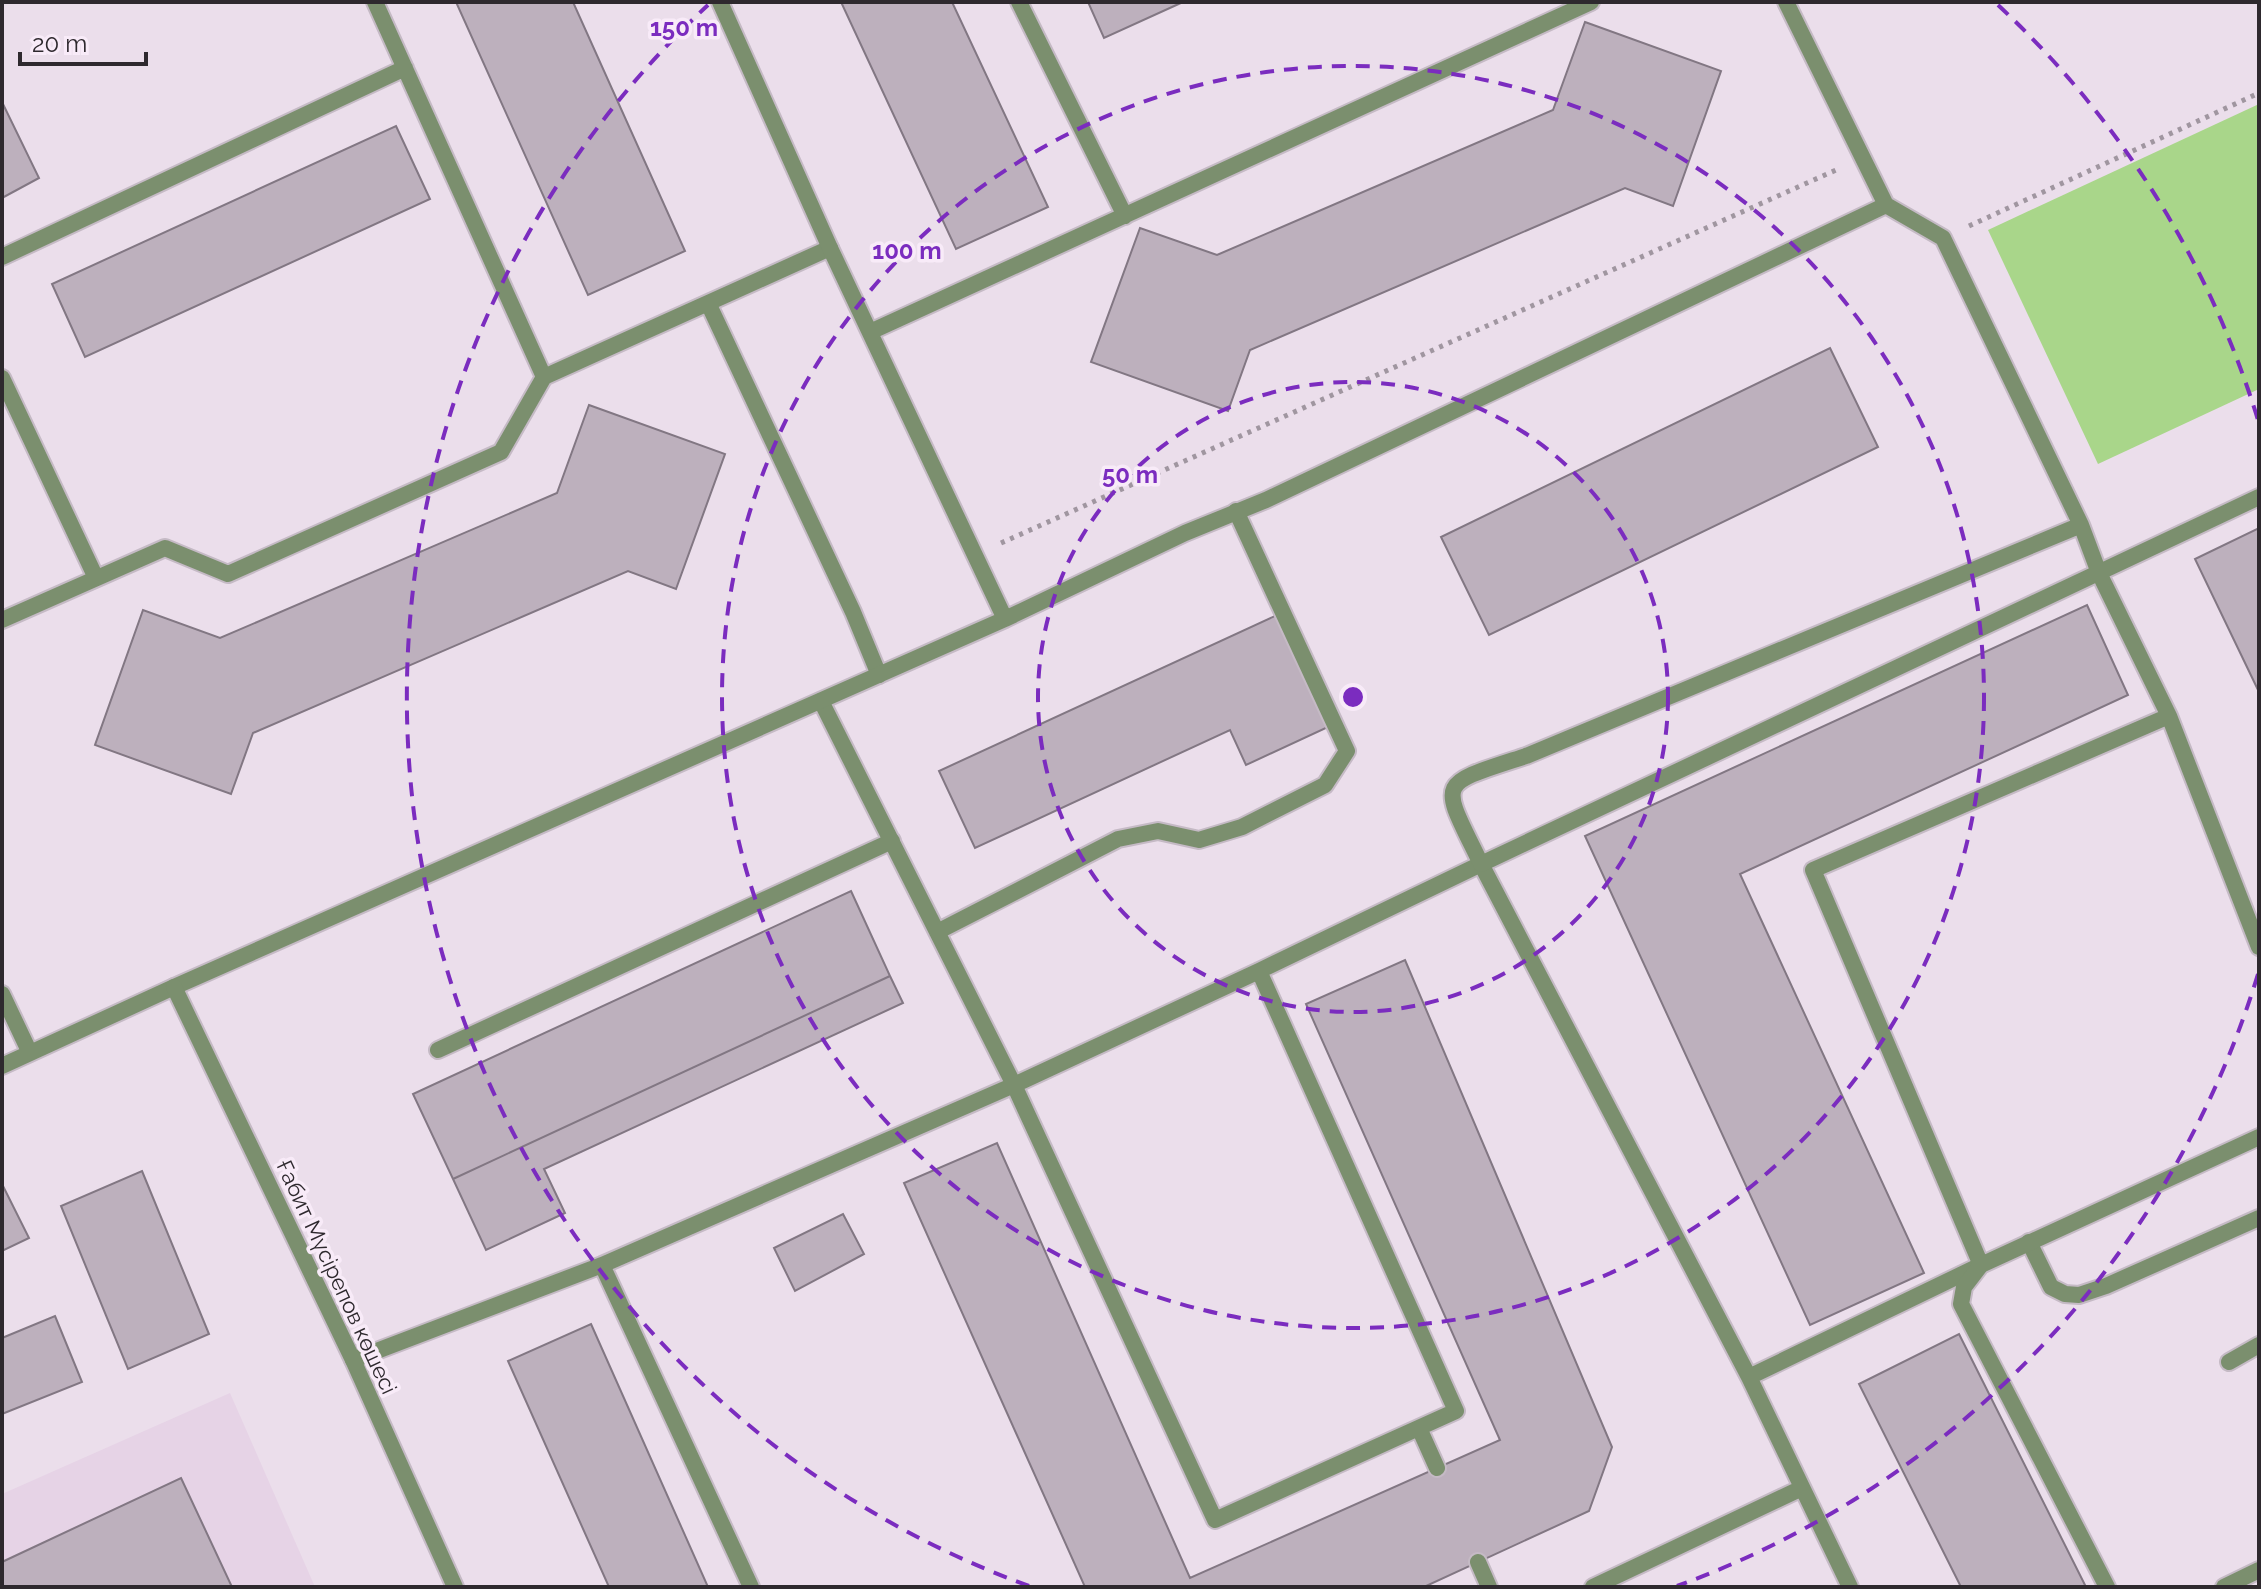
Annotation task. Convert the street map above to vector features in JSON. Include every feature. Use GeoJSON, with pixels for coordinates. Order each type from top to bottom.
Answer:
{"type":"FeatureCollection","features":[{"type":"Feature","properties":{"kind":"street"},"geometry":{"type":"LineString","coordinates":[[375,2],[544,377]]}},
{"type":"Feature","properties":{"kind":"street"},"geometry":{"type":"LineString","coordinates":[[720,2],[830,248],[1005,619]]}},
{"type":"Feature","properties":{"kind":"street"},"geometry":{"type":"LineString","coordinates":[[1019,2],[1125,216]]}},
{"type":"Feature","properties":{"kind":"street"},"geometry":{"type":"LineString","coordinates":[[870,332],[1591,2]]}},
{"type":"Feature","properties":{"kind":"street"},"geometry":{"type":"LineString","coordinates":[[1786,2],[1886,205],[1943,238],[2169,716],[2259,947]]}},
{"type":"Feature","properties":{"kind":"street"},"geometry":{"type":"LineString","coordinates":[[2,257],[405,68]]}},
{"type":"Feature","properties":{"kind":"street"},"geometry":{"type":"LineString","coordinates":[[2,1066],[1266,500],[1886,205]]}},
{"type":"Feature","properties":{"kind":"street"},"geometry":{"type":"LineString","coordinates":[[2,620],[165,548],[228,574],[501,452],[544,377],[830,248]]}},
{"type":"Feature","properties":{"kind":"street"},"geometry":{"type":"LineString","coordinates":[[708,303],[879,675]]}},
{"type":"Feature","properties":{"kind":"street"},"geometry":{"type":"LineString","coordinates":[[2,378],[96,578]]}},
{"type":"Feature","properties":{"kind":"street"},"geometry":{"type":"LineString","coordinates":[[353,1360],[602,1265],[1014,1085],[2259,497]]}},
{"type":"Feature","properties":{"kind":"street"},"geometry":{"type":"LineString","coordinates":[[937,932],[1118,839],[1158,831],[1199,840],[1242,827],[1325,785],[1347,751],[1236,511]]}},
{"type":"Feature","properties":{"kind":"street"},"geometry":{"type":"LineString","coordinates":[[1850,1587],[1749,1377],[1481,864],[1451,803],[1454,785],[1463,777],[1526,756],[2081,525]]}},
{"type":"Feature","properties":{"kind":"street"},"geometry":{"type":"LineString","coordinates":[[821,701],[1014,1085],[1215,1520],[1456,1411],[1259,971]]}},
{"type":"Feature","properties":{"kind":"street"},"geometry":{"type":"LineString","coordinates":[[1981,1265],[1813,870],[2169,716]]}},
{"type":"Feature","properties":{"kind":"street"},"geometry":{"type":"LineString","coordinates":[[438,1050],[892,841]]}},
{"type":"Feature","properties":{"kind":"street","name":"Ғабит Мүсірепов көшесі"},"geometry":{"type":"LineString","coordinates":[[174,987],[353,1360],[455,1587]]}},
{"type":"Feature","properties":{"kind":"street"},"geometry":{"type":"LineString","coordinates":[[2,994],[30,1053]]}},
{"type":"Feature","properties":{"kind":"street"},"geometry":{"type":"LineString","coordinates":[[1749,1377],[2029,1242],[2259,1137]]}},
{"type":"Feature","properties":{"kind":"street"},"geometry":{"type":"LineString","coordinates":[[2029,1242],[2051,1287],[2065,1294],[2079,1295],[2259,1218]]}},
{"type":"Feature","properties":{"kind":"street"},"geometry":{"type":"LineString","coordinates":[[602,1265],[751,1587]]}},
{"type":"Feature","properties":{"kind":"street"},"geometry":{"type":"LineString","coordinates":[[1981,1265],[1964,1287],[1961,1304],[2107,1587]]}},
{"type":"Feature","properties":{"kind":"street"},"geometry":{"type":"LineString","coordinates":[[2229,1362],[2259,1345]]}},
{"type":"Feature","properties":{"kind":"street"},"geometry":{"type":"LineString","coordinates":[[1419,1428],[1437,1468]]}},
{"type":"Feature","properties":{"kind":"street"},"geometry":{"type":"LineString","coordinates":[[1593,1587],[1802,1488]]}},
{"type":"Feature","properties":{"kind":"street"},"geometry":{"type":"LineString","coordinates":[[1478,1562],[1489,1587]]}},
{"type":"Feature","properties":{"kind":"street"},"geometry":{"type":"LineString","coordinates":[[2224,1587],[2259,1570]]}},
{"type":"Feature","properties":{"kind":"path"},"geometry":{"type":"LineString","coordinates":[[1943,238],[2259,93]]}},
{"type":"Feature","properties":{"kind":"path"},"geometry":{"type":"LineString","coordinates":[[975,555],[1863,158]]}},
{"type":"Feature","properties":{"kind":"shaded area"},"geometry":{"type":"Polygon","coordinates":[[[230,1393],[315,1587],[2,1587],[2,1494],[230,1393]]]}},
{"type":"Feature","properties":{"kind":"green space"},"geometry":{"type":"Polygon","coordinates":[[[2259,104],[2259,389],[2098,464],[1988,230],[2259,104]]]}},
{"type":"Feature","properties":{"kind":"building"},"geometry":{"type":"Polygon","coordinates":[[[456,2],[573,2],[685,251],[588,295],[456,2]]]}},
{"type":"Feature","properties":{"kind":"building"},"geometry":{"type":"Polygon","coordinates":[[[841,2],[952,2],[1048,207],[956,249],[841,2]]]}},
{"type":"Feature","properties":{"kind":"building"},"geometry":{"type":"Polygon","coordinates":[[[1088,2],[1183,2],[1104,38],[1088,2]]]}},
{"type":"Feature","properties":{"kind":"building"},"geometry":{"type":"Polygon","coordinates":[[[1585,22],[1721,71],[1673,206],[1625,188],[1250,350],[1228,411],[1091,362],[1140,228],[1217,255],[1553,110],[1585,22]]]}},
{"type":"Feature","properties":{"kind":"building"},"geometry":{"type":"Polygon","coordinates":[[[2,102],[39,178],[2,198],[2,102]]]}},
{"type":"Feature","properties":{"kind":"building"},"geometry":{"type":"Polygon","coordinates":[[[396,126],[430,199],[85,357],[52,284],[396,126]]]}},
{"type":"Feature","properties":{"kind":"building"},"geometry":{"type":"Polygon","coordinates":[[[1830,348],[1878,447],[1489,635],[1441,537],[1830,348]]]}},
{"type":"Feature","properties":{"kind":"building"},"geometry":{"type":"Polygon","coordinates":[[[589,405],[725,454],[676,589],[628,571],[253,733],[231,794],[95,745],[143,610],[220,638],[557,493],[589,405]]]}},
{"type":"Feature","properties":{"kind":"building"},"geometry":{"type":"Polygon","coordinates":[[[2259,528],[2259,692],[2195,559],[2259,528]]]}},
{"type":"Feature","properties":{"kind":"building"},"geometry":{"type":"Polygon","coordinates":[[[2087,605],[2128,695],[1740,874],[1924,1273],[1810,1325],[1585,836],[2087,605]]]}},
{"type":"Feature","properties":{"kind":"building"},"geometry":{"type":"Polygon","coordinates":[[[1277,615],[1328,727],[1246,765],[1230,730],[975,848],[939,771],[1277,615]]]}},
{"type":"Feature","properties":{"kind":"building"},"geometry":{"type":"Polygon","coordinates":[[[851,891],[890,976],[453,1179],[413,1094],[851,891]]]}},
{"type":"Feature","properties":{"kind":"building"},"geometry":{"type":"Polygon","coordinates":[[[1405,960],[1612,1447],[1589,1511],[1424,1587],[1085,1587],[904,1183],[997,1143],[1190,1578],[1500,1440],[1306,1004],[1405,960]]]}},
{"type":"Feature","properties":{"kind":"building"},"geometry":{"type":"Polygon","coordinates":[[[890,976],[903,1003],[544,1169],[565,1213],[486,1250],[453,1179],[890,976]]]}},
{"type":"Feature","properties":{"kind":"building"},"geometry":{"type":"Polygon","coordinates":[[[142,1171],[209,1334],[128,1369],[61,1206],[142,1171]]]}},
{"type":"Feature","properties":{"kind":"building"},"geometry":{"type":"Polygon","coordinates":[[[2,1184],[29,1238],[2,1251],[2,1184]]]}},
{"type":"Feature","properties":{"kind":"building"},"geometry":{"type":"Polygon","coordinates":[[[843,1214],[864,1254],[795,1291],[774,1248],[843,1214]]]}},
{"type":"Feature","properties":{"kind":"building"},"geometry":{"type":"Polygon","coordinates":[[[55,1316],[82,1382],[2,1414],[2,1338],[55,1316]]]}},
{"type":"Feature","properties":{"kind":"building"},"geometry":{"type":"Polygon","coordinates":[[[591,1324],[708,1587],[609,1587],[508,1361],[591,1324]]]}},
{"type":"Feature","properties":{"kind":"building"},"geometry":{"type":"Polygon","coordinates":[[[1959,1334],[2086,1587],[1961,1587],[1859,1384],[1959,1334]]]}},
{"type":"Feature","properties":{"kind":"building"},"geometry":{"type":"Polygon","coordinates":[[[181,1478],[232,1587],[2,1587],[2,1562],[181,1478]]]}}]}
